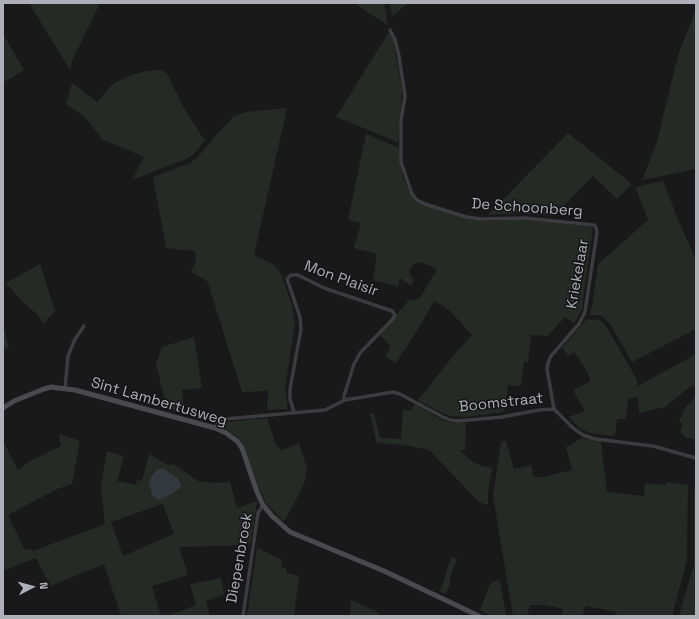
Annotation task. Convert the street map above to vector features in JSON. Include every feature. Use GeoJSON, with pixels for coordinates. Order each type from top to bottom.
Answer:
{"type":"FeatureCollection","features":[{"type":"Feature","properties":{"kind":"street","name":"De Schoonberg"},"geometry":{"type":"LineString","coordinates":[[390,30],[399,56],[404,96],[401,120],[401,162],[412,194],[417,200],[466,217],[481,219],[524,218],[594,225],[596,227]]}},
{"type":"Feature","properties":{"kind":"street","name":"Kriekelaar"},"geometry":{"type":"LineString","coordinates":[[554,409],[547,369],[548,363],[551,356],[579,324],[586,312],[596,239],[596,227]]}},
{"type":"Feature","properties":{"kind":"street","name":"Mon Plaisir"},"geometry":{"type":"LineString","coordinates":[[294,412],[290,399],[290,389],[301,329],[300,318],[287,279],[291,275],[298,275],[324,288],[392,310],[395,315],[388,325],[360,353],[354,364],[344,396],[345,400]]}},
{"type":"Feature","properties":{"kind":"street"},"geometry":{"type":"LineString","coordinates":[[65,389],[68,356],[74,339],[84,326]]}},
{"type":"Feature","properties":{"kind":"street","name":"Sint Lambertusweg"},"geometry":{"type":"LineString","coordinates":[[3,408],[14,401],[51,387],[82,392],[215,428],[233,437],[240,444],[263,505],[283,527],[298,536],[384,571],[479,616]]}},
{"type":"Feature","properties":{"kind":"street","name":"Boomstraat"},"geometry":{"type":"LineString","coordinates":[[215,428],[219,421],[225,419],[325,410],[345,400],[393,392],[400,394],[443,417],[459,421],[502,417],[539,410],[554,409],[583,436],[595,439],[653,446],[696,458]]}},
{"type":"Feature","properties":{"kind":"street","name":"Diepenbroek"},"geometry":{"type":"LineString","coordinates":[[243,616],[258,513],[263,505]]}},
{"type":"Feature","properties":{"kind":"shaded area"},"geometry":{"type":"Polygon","coordinates":[[[29,3],[100,3],[73,59],[70,70],[29,3]]]}},
{"type":"Feature","properties":{"kind":"shaded area"},"geometry":{"type":"Polygon","coordinates":[[[355,3],[384,3],[388,25],[365,11],[355,3]]]}},
{"type":"Feature","properties":{"kind":"shaded area"},"geometry":{"type":"Polygon","coordinates":[[[389,3],[408,3],[393,16],[389,3]]]}},
{"type":"Feature","properties":{"kind":"shaded area"},"geometry":{"type":"Polygon","coordinates":[[[696,9],[696,169],[642,180],[657,142],[678,55],[696,9]]]}},
{"type":"Feature","properties":{"kind":"shaded area"},"geometry":{"type":"Polygon","coordinates":[[[389,32],[393,40],[402,89],[398,142],[336,117],[389,32]]]}},
{"type":"Feature","properties":{"kind":"shaded area"},"geometry":{"type":"Polygon","coordinates":[[[3,34],[24,70],[3,83],[3,34]]]}},
{"type":"Feature","properties":{"kind":"shaded area"},"geometry":{"type":"Polygon","coordinates":[[[162,70],[167,74],[185,110],[205,141],[193,155],[184,160],[132,180],[144,157],[102,139],[85,117],[66,104],[72,83],[97,102],[112,85],[120,80],[131,75],[147,71],[162,70]]]}},
{"type":"Feature","properties":{"kind":"shaded area"},"geometry":{"type":"Polygon","coordinates":[[[287,108],[254,255],[273,264],[278,269],[282,276],[292,306],[295,323],[285,389],[288,409],[267,410],[268,391],[242,392],[208,283],[206,280],[191,272],[196,261],[195,251],[166,248],[153,177],[190,163],[198,157],[234,116],[246,112],[287,108]]]}},
{"type":"Feature","properties":{"kind":"shaded area"},"geometry":{"type":"Polygon","coordinates":[[[568,133],[632,184],[617,199],[593,176],[554,216],[520,213],[488,215],[568,133]]]}},
{"type":"Feature","properties":{"kind":"shaded area"},"geometry":{"type":"Polygon","coordinates":[[[366,134],[399,148],[403,178],[409,191],[416,200],[478,220],[493,221],[521,219],[593,227],[582,309],[574,324],[565,317],[548,336],[531,335],[528,362],[524,362],[521,386],[508,385],[504,412],[465,417],[451,416],[418,400],[472,335],[450,311],[434,301],[396,363],[385,356],[391,346],[380,335],[409,300],[419,299],[437,270],[424,263],[420,262],[414,264],[409,271],[414,281],[411,286],[400,278],[398,286],[373,280],[377,254],[354,248],[361,223],[348,220],[366,134]]]}},
{"type":"Feature","properties":{"kind":"shaded area"},"geometry":{"type":"Polygon","coordinates":[[[663,181],[696,260],[696,329],[632,362],[610,324],[599,315],[589,315],[592,306],[598,264],[648,220],[636,189],[639,186],[663,181]]]}},
{"type":"Feature","properties":{"kind":"shaded area"},"geometry":{"type":"Polygon","coordinates":[[[40,264],[55,311],[43,324],[38,315],[25,304],[6,283],[40,264]]]}},
{"type":"Feature","properties":{"kind":"shaded area"},"geometry":{"type":"Polygon","coordinates":[[[587,319],[600,320],[606,326],[636,378],[638,386],[696,354],[696,388],[692,385],[665,407],[639,413],[638,397],[628,399],[626,419],[617,419],[615,436],[590,433],[579,428],[569,417],[585,411],[573,390],[591,381],[584,366],[574,352],[569,356],[562,348],[587,319]]]}},
{"type":"Feature","properties":{"kind":"shaded area"},"geometry":{"type":"Polygon","coordinates":[[[3,325],[9,347],[3,349],[3,325]]]}},
{"type":"Feature","properties":{"kind":"shaded area"},"geometry":{"type":"Polygon","coordinates":[[[194,337],[202,388],[182,390],[184,412],[167,408],[156,364],[162,347],[194,337]]]}},
{"type":"Feature","properties":{"kind":"shaded area"},"geometry":{"type":"Polygon","coordinates":[[[696,396],[696,440],[685,437],[680,432],[683,423],[679,421],[686,407],[696,396]]]}},
{"type":"Feature","properties":{"kind":"shaded area"},"geometry":{"type":"Polygon","coordinates":[[[415,404],[440,419],[451,423],[466,423],[465,450],[459,450],[473,462],[481,466],[492,468],[488,493],[488,505],[478,501],[430,451],[403,445],[377,444],[370,414],[374,413],[380,438],[401,439],[403,409],[410,411],[415,404]]]}},
{"type":"Feature","properties":{"kind":"shaded area"},"geometry":{"type":"Polygon","coordinates":[[[267,418],[276,445],[282,450],[299,443],[307,469],[305,480],[300,492],[285,520],[283,521],[266,503],[240,439],[226,429],[217,426],[219,423],[267,418]]]}},
{"type":"Feature","properties":{"kind":"shaded area"},"geometry":{"type":"Polygon","coordinates":[[[59,434],[80,441],[72,484],[57,489],[8,515],[25,550],[32,549],[33,551],[105,524],[101,486],[107,451],[124,456],[117,481],[136,485],[137,480],[142,481],[149,454],[168,465],[173,464],[198,481],[217,483],[230,482],[237,508],[257,501],[250,545],[179,547],[188,575],[152,586],[161,616],[121,616],[104,564],[50,586],[36,558],[3,571],[3,441],[18,470],[30,461],[61,446],[59,434]],[[163,504],[111,522],[123,556],[174,534],[163,504]]]}},
{"type":"Feature","properties":{"kind":"shaded area"},"geometry":{"type":"Polygon","coordinates":[[[582,438],[601,442],[607,492],[644,496],[645,483],[666,485],[666,482],[688,485],[687,560],[672,616],[616,616],[617,612],[587,606],[585,607],[582,616],[561,616],[563,609],[545,605],[530,605],[527,616],[513,616],[493,495],[501,442],[506,441],[514,469],[531,465],[534,477],[544,477],[572,470],[566,447],[582,438]]]}},
{"type":"Feature","properties":{"kind":"shaded area"},"geometry":{"type":"Polygon","coordinates":[[[158,469],[164,469],[177,478],[181,484],[180,488],[168,496],[158,500],[152,495],[149,481],[158,469]]]}},
{"type":"Feature","properties":{"kind":"shaded area"},"geometry":{"type":"Polygon","coordinates":[[[694,490],[696,491],[696,616],[679,616],[694,564],[694,490]]]}},
{"type":"Feature","properties":{"kind":"shaded area"},"geometry":{"type":"Polygon","coordinates":[[[257,548],[282,560],[281,567],[286,568],[286,573],[299,576],[294,616],[247,616],[257,548]]]}},
{"type":"Feature","properties":{"kind":"shaded area"},"geometry":{"type":"Polygon","coordinates":[[[451,557],[457,559],[450,577],[450,584],[446,594],[440,592],[451,557]]]}},
{"type":"Feature","properties":{"kind":"shaded area"},"geometry":{"type":"Polygon","coordinates":[[[221,578],[224,594],[206,601],[210,616],[167,616],[196,605],[190,584],[221,578]]]}},
{"type":"Feature","properties":{"kind":"shaded area"},"geometry":{"type":"Polygon","coordinates":[[[500,580],[506,616],[491,616],[480,610],[491,582],[500,580]]]}},
{"type":"Feature","properties":{"kind":"shaded area"},"geometry":{"type":"Polygon","coordinates":[[[351,600],[379,613],[378,616],[350,616],[351,600]]]}}]}
